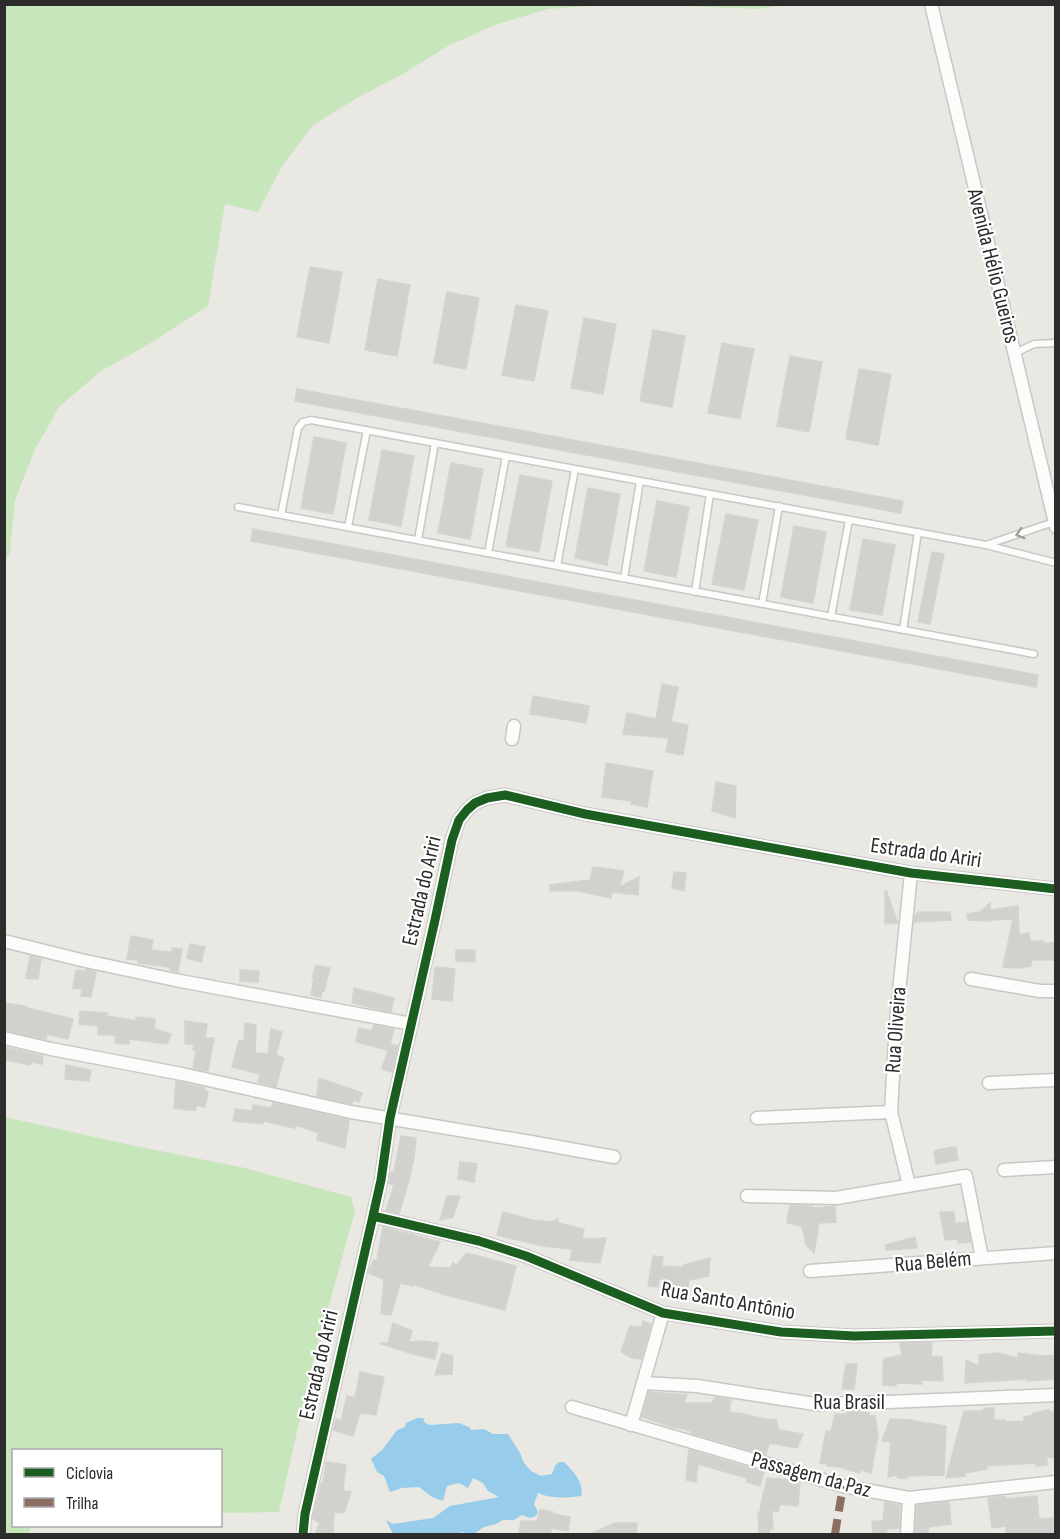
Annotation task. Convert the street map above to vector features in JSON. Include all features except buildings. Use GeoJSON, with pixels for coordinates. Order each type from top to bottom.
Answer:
{"type":"FeatureCollection","features":[{"type":"Feature","properties":{"kind":"street","name":"Avenida Hélio Gueiros"},"geometry":{"type":"LineString","coordinates":[[931,4],[1055,525]]}},
{"type":"Feature","properties":{"kind":"street"},"geometry":{"type":"LineString","coordinates":[[512,739],[514,726]]}},
{"type":"Feature","properties":{"kind":"street","name":"Estrada do Ariri"},"geometry":{"type":"LineString","coordinates":[[303,1534],[305,1514],[381,1180],[390,1118],[452,840],[459,820],[475,803],[487,798],[513,796],[585,814],[911,873],[1056,889]]}},
{"type":"Feature","properties":{"kind":"street","name":"Rua Oliveira"},"geometry":{"type":"LineString","coordinates":[[909,1185],[891,1112],[896,1022],[911,873]]}},
{"type":"Feature","properties":{"kind":"street"},"geometry":{"type":"LineString","coordinates":[[4,941],[176,980],[412,1024]]}},
{"type":"Feature","properties":{"kind":"street"},"geometry":{"type":"LineString","coordinates":[[970,979],[1040,991],[1056,991]]}},
{"type":"Feature","properties":{"kind":"street"},"geometry":{"type":"LineString","coordinates":[[4,1038],[182,1074],[351,1112],[614,1157]]}},
{"type":"Feature","properties":{"kind":"street"},"geometry":{"type":"LineString","coordinates":[[989,1083],[1056,1080]]}},
{"type":"Feature","properties":{"kind":"street"},"geometry":{"type":"LineString","coordinates":[[757,1118],[891,1112]]}},
{"type":"Feature","properties":{"kind":"street"},"geometry":{"type":"LineString","coordinates":[[1004,1170],[1056,1167]]}},
{"type":"Feature","properties":{"kind":"street"},"geometry":{"type":"LineString","coordinates":[[747,1196],[836,1198],[966,1176],[982,1258]]}},
{"type":"Feature","properties":{"kind":"street","name":"Rua Santo Antônio"},"geometry":{"type":"LineString","coordinates":[[373,1216],[479,1241],[526,1256],[663,1313],[781,1332],[854,1336],[1056,1330]]}},
{"type":"Feature","properties":{"kind":"street","name":"Rua Belém"},"geometry":{"type":"LineString","coordinates":[[810,1271],[1056,1253]]}},
{"type":"Feature","properties":{"kind":"street"},"geometry":{"type":"LineString","coordinates":[[631,1425],[663,1313]]}},
{"type":"Feature","properties":{"kind":"street","name":"Rua Brasil"},"geometry":{"type":"LineString","coordinates":[[644,1383],[698,1386],[815,1404],[1056,1395]]}},
{"type":"Feature","properties":{"kind":"street","name":"Passagem da Paz"},"geometry":{"type":"LineString","coordinates":[[572,1407],[843,1486],[909,1498],[1056,1482]]}},
{"type":"Feature","properties":{"kind":"street"},"geometry":{"type":"LineString","coordinates":[[908,1534],[909,1498]]}},
{"type":"Feature","properties":{"kind":"lane"},"geometry":{"type":"LineString","coordinates":[[1015,353],[1034,344],[1056,343]]}},
{"type":"Feature","properties":{"kind":"lane"},"geometry":{"type":"LineString","coordinates":[[281,515],[298,428],[303,422],[310,420],[986,545],[1056,563]]}},
{"type":"Feature","properties":{"kind":"lane"},"geometry":{"type":"LineString","coordinates":[[348,527],[367,430]]}},
{"type":"Feature","properties":{"kind":"lane"},"geometry":{"type":"LineString","coordinates":[[418,540],[435,443]]}},
{"type":"Feature","properties":{"kind":"lane"},"geometry":{"type":"LineString","coordinates":[[488,553],[506,456]]}},
{"type":"Feature","properties":{"kind":"lane"},"geometry":{"type":"LineString","coordinates":[[557,566],[575,469]]}},
{"type":"Feature","properties":{"kind":"lane"},"geometry":{"type":"LineString","coordinates":[[624,578],[640,481]]}},
{"type":"Feature","properties":{"kind":"lane"},"geometry":{"type":"LineString","coordinates":[[696,592],[710,494]]}},
{"type":"Feature","properties":{"kind":"lane"},"geometry":{"type":"LineString","coordinates":[[762,604],[779,506]]}},
{"type":"Feature","properties":{"kind":"lane"},"geometry":{"type":"LineString","coordinates":[[238,507],[1034,654]]}},
{"type":"Feature","properties":{"kind":"lane"},"geometry":{"type":"LineString","coordinates":[[831,617],[849,519]]}},
{"type":"Feature","properties":{"kind":"lane"},"geometry":{"type":"LineString","coordinates":[[986,545],[1055,525]]}},
{"type":"Feature","properties":{"kind":"lane"},"geometry":{"type":"LineString","coordinates":[[903,630],[918,532]]}},
{"type":"Feature","properties":{"kind":"green space"},"geometry":{"type":"Polygon","coordinates":[[[5,4],[785,5],[759,9],[603,5],[548,9],[495,25],[448,46],[312,126],[281,168],[258,212],[225,204],[208,306],[146,346],[101,371],[60,406],[35,449],[15,500],[10,551],[5,563],[5,4]]]}},
{"type":"Feature","properties":{"kind":"green space"},"geometry":{"type":"Polygon","coordinates":[[[5,1117],[245,1168],[351,1197],[355,1212],[312,1365],[279,1512],[222,1511],[222,1449],[12,1449],[12,1527],[31,1527],[29,1534],[5,1534],[5,1117]]]}},
{"type":"Feature","properties":{"kind":"water"},"geometry":{"type":"Polygon","coordinates":[[[417,1418],[423,1418],[425,1423],[430,1425],[459,1423],[471,1430],[484,1429],[493,1434],[508,1434],[524,1463],[531,1471],[541,1476],[552,1474],[559,1462],[564,1462],[580,1482],[581,1496],[559,1498],[538,1493],[534,1504],[538,1512],[536,1516],[530,1518],[522,1515],[514,1520],[503,1520],[484,1527],[474,1534],[461,1532],[458,1534],[393,1534],[386,1520],[393,1524],[433,1518],[450,1506],[499,1497],[488,1491],[483,1483],[473,1478],[468,1488],[459,1483],[447,1486],[443,1501],[432,1497],[419,1487],[402,1488],[390,1492],[384,1476],[377,1472],[371,1459],[383,1449],[397,1430],[417,1418]]]}},
{"type":"Feature","properties":{"kind":"marked path"},"geometry":{"type":"LineString","coordinates":[[835,1534],[843,1486]]}},
{"type":"Feature","properties":{"kind":"cycle path"},"geometry":{"type":"LineString","coordinates":[[303,1534],[305,1514],[381,1180],[390,1118],[452,840],[459,820],[475,803],[505,795],[585,814],[911,873],[1056,889]]}},
{"type":"Feature","properties":{"kind":"cycle path"},"geometry":{"type":"LineString","coordinates":[[373,1216],[479,1241],[526,1256],[663,1313],[781,1332],[854,1336],[1056,1331]]}}]}
